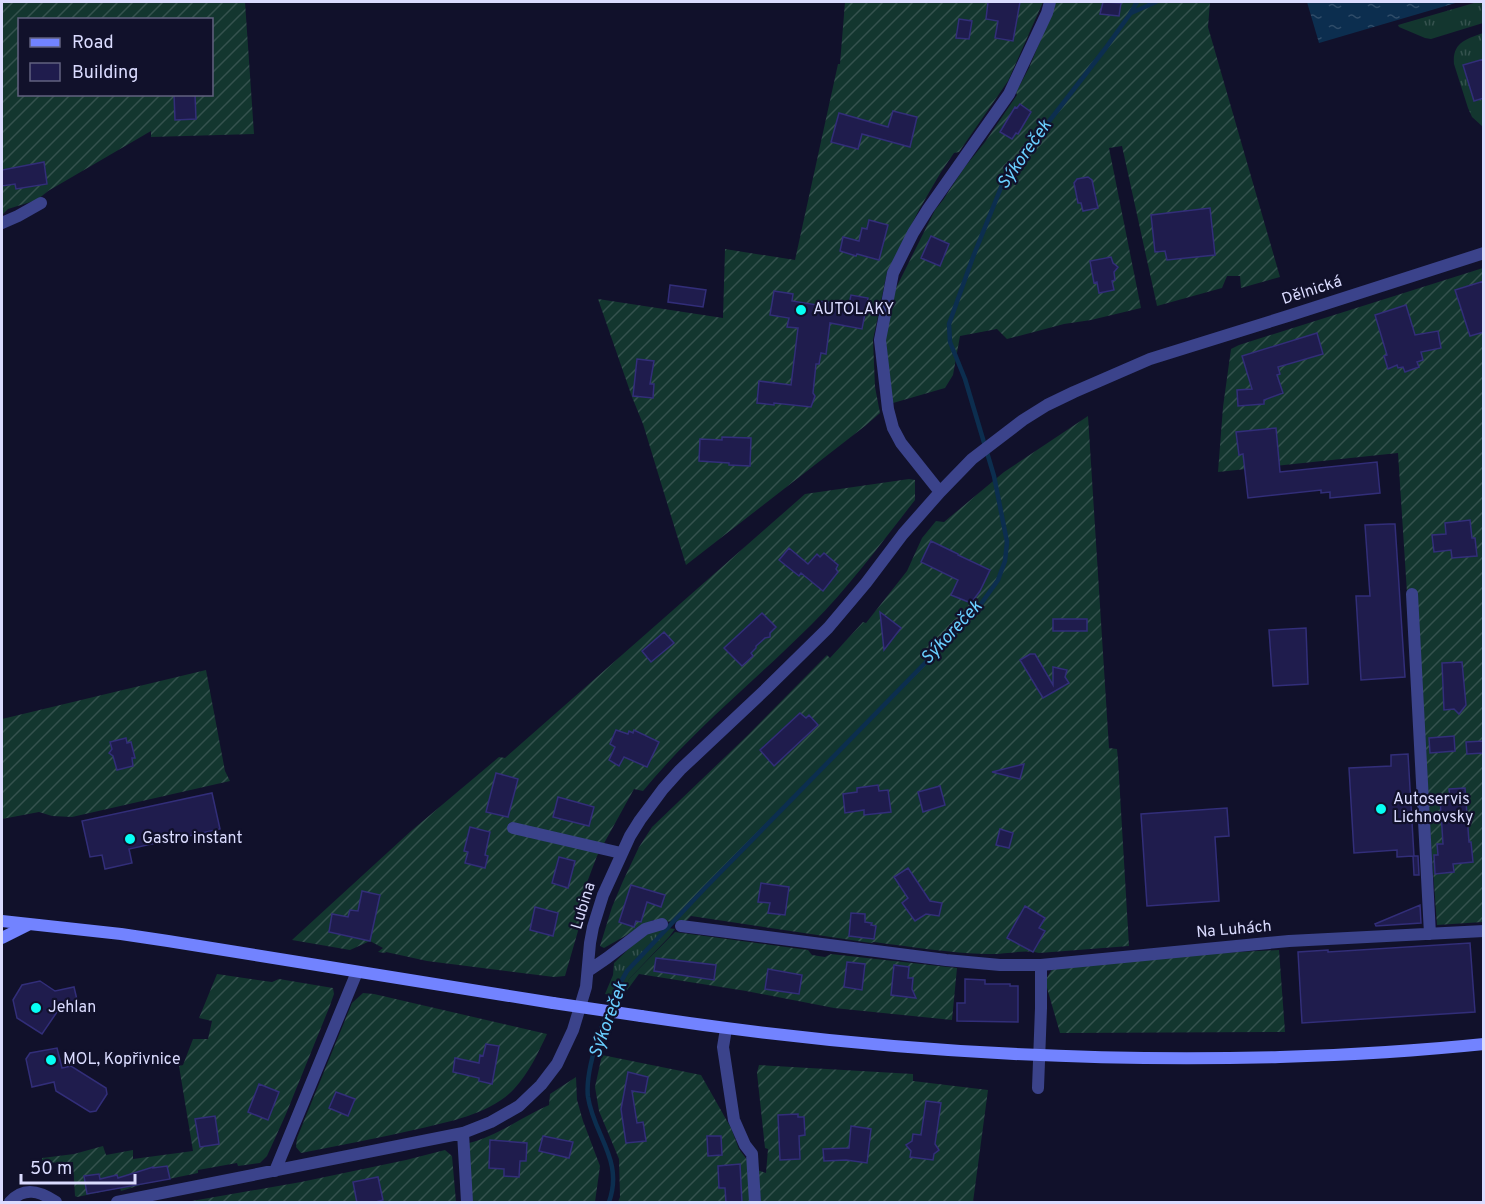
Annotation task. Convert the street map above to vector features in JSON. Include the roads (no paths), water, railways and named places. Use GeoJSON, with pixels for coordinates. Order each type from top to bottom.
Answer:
{"type":"FeatureCollection","features":[{"type":"Feature","properties":{"kind":"main road"},"geometry":{"type":"LineString","coordinates":[[2,921],[133,936],[726,1029],[883,1045],[1039,1056],[1228,1058],[1335,1055],[1484,1044]]}},
{"type":"Feature","properties":{"kind":"main road"},"geometry":{"type":"LineString","coordinates":[[2,938],[31,924]]}},
{"type":"Feature","properties":{"kind":"street"},"geometry":{"type":"LineString","coordinates":[[940,492],[901,443],[893,428],[888,409],[880,340],[893,273],[928,209],[1009,94],[1050,2]]}},
{"type":"Feature","properties":{"kind":"street"},"geometry":{"type":"LineString","coordinates":[[2,223],[41,203]]}},
{"type":"Feature","properties":{"kind":"street","name":"Dělnická"},"geometry":{"type":"LineString","coordinates":[[940,492],[972,459],[1023,420],[1047,405],[1149,358],[1484,254]]}},
{"type":"Feature","properties":{"kind":"street","name":"Lubina"},"geometry":{"type":"LineString","coordinates":[[117,1203],[463,1133],[513,1110],[531,1095],[549,1076],[573,1030],[586,987],[590,943],[599,908],[621,853],[640,820],[680,770],[828,628],[903,534],[940,492]]}},
{"type":"Feature","properties":{"kind":"street"},"geometry":{"type":"LineString","coordinates":[[1412,594],[1430,934]]}},
{"type":"Feature","properties":{"kind":"street"},"geometry":{"type":"LineString","coordinates":[[513,828],[621,853]]}},
{"type":"Feature","properties":{"kind":"street"},"geometry":{"type":"LineString","coordinates":[[588,971],[645,929],[662,924]]}},
{"type":"Feature","properties":{"kind":"street","name":"Na Luhách"},"geometry":{"type":"LineString","coordinates":[[681,926],[882,953],[1000,965],[1041,965],[1289,941],[1484,931]]}},
{"type":"Feature","properties":{"kind":"street"},"geometry":{"type":"LineString","coordinates":[[1038,1088],[1041,965]]}},
{"type":"Feature","properties":{"kind":"street"},"geometry":{"type":"LineString","coordinates":[[275,1171],[357,972]]}},
{"type":"Feature","properties":{"kind":"street"},"geometry":{"type":"LineString","coordinates":[[726,1029],[723,1047],[734,1120],[745,1145],[752,1154],[755,1203]]}},
{"type":"Feature","properties":{"kind":"street"},"geometry":{"type":"LineString","coordinates":[[463,1133],[467,1203]]}},
{"type":"Feature","properties":{"kind":"street"},"geometry":{"type":"LineString","coordinates":[[10,1203],[20,1194],[31,1192],[45,1195],[56,1203]]}},
{"type":"Feature","properties":{"kind":"water"},"geometry":{"type":"Polygon","coordinates":[[[1307,2],[1459,2],[1319,43],[1307,2]]]}},
{"type":"Feature","properties":{"kind":"waterway","name":"Sýkoreček"},"geometry":{"type":"LineString","coordinates":[[609,1202],[613,1187],[611,1161],[591,1111],[588,1084],[600,1032],[627,971],[976,611],[998,580],[1005,561],[1007,542],[994,476],[965,379],[950,342],[949,324],[973,257],[1009,173],[1105,49],[1137,2]]}},
{"type":"Feature","properties":{"kind":"waterway"},"geometry":{"type":"LineString","coordinates":[[1131,13],[1156,2]]}},
{"type":"Feature","properties":{"kind":"place","name":"AUTOLAKY"},"geometry":{"type":"Point","coordinates":[801,310]}},
{"type":"Feature","properties":{"kind":"place","name":"Autoservis Lichnovsky"},"geometry":{"type":"Point","coordinates":[1381,809]}},
{"type":"Feature","properties":{"kind":"place","name":"Gastro instant"},"geometry":{"type":"Point","coordinates":[130,839]}},
{"type":"Feature","properties":{"kind":"place","name":"Jehlan"},"geometry":{"type":"Point","coordinates":[36,1008]}},
{"type":"Feature","properties":{"kind":"place","name":"MOL, Kopřivnice"},"geometry":{"type":"Point","coordinates":[51,1060]}}]}
